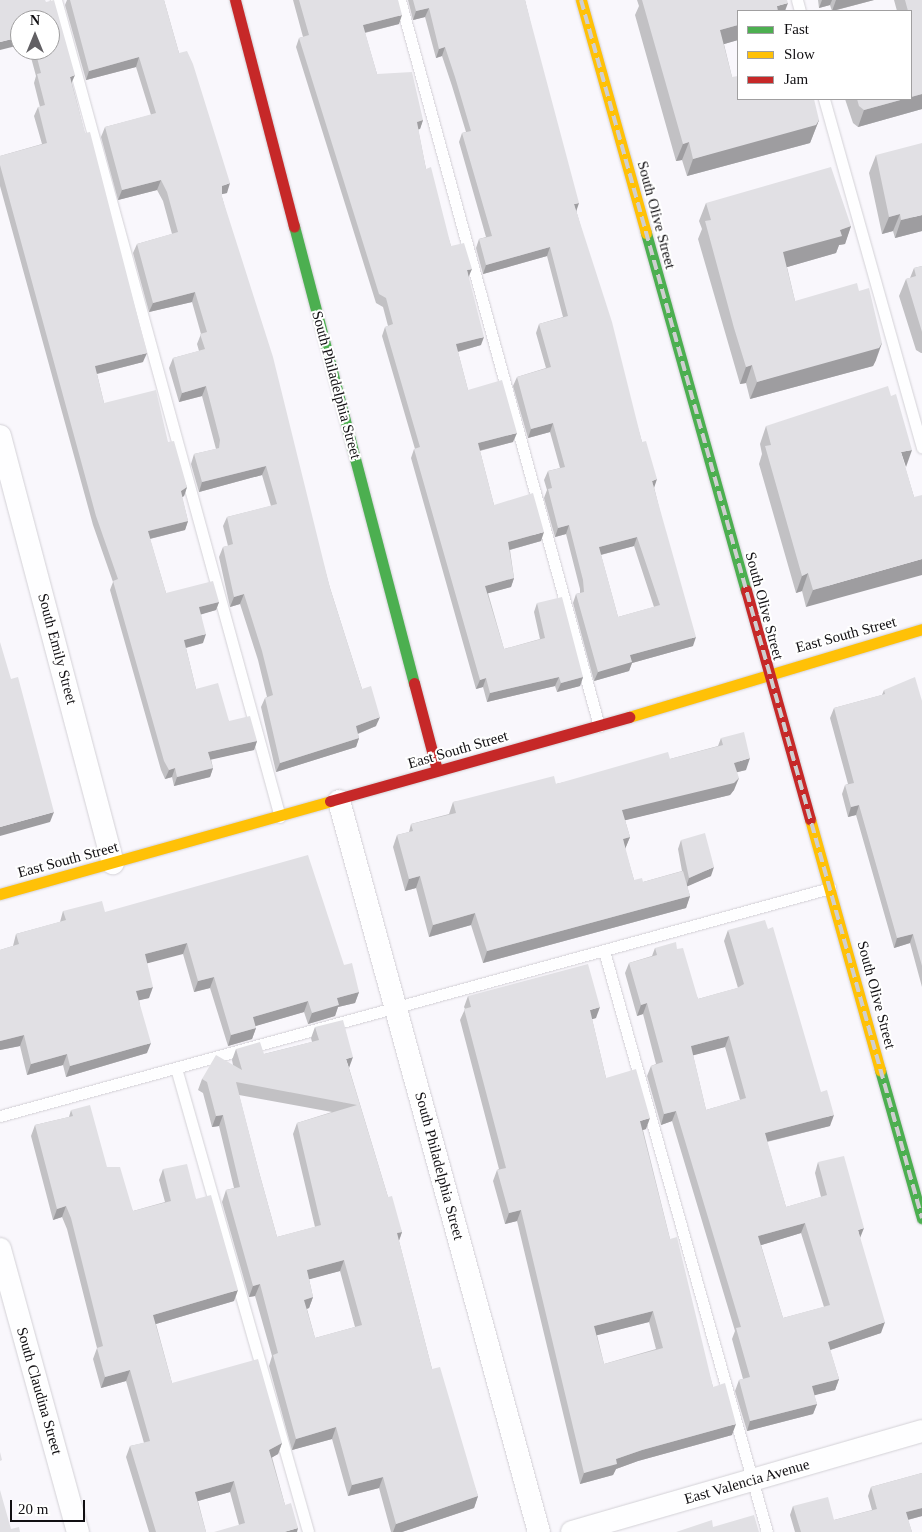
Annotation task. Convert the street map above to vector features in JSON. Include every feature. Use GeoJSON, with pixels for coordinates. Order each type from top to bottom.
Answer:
{"type":"FeatureCollection","features":[{"type":"Feature","properties":{"kind":"street","name":"South Philadelphia Street"},"geometry":{"type":"LineString","coordinates":[[235,0],[437,770]]}},
{"type":"Feature","properties":{"kind":"street","name":"South Olive Street"},"geometry":{"type":"LineString","coordinates":[[581,0],[766,672],[831,888],[922,1218]]}},
{"type":"Feature","properties":{"kind":"street","name":"South Emily Street"},"geometry":{"type":"LineString","coordinates":[[0,436],[113,863]]}},
{"type":"Feature","properties":{"kind":"street","name":"East South Street"},"geometry":{"type":"LineString","coordinates":[[0,894],[599,726],[766,672],[922,629]]}},
{"type":"Feature","properties":{"kind":"street","name":"South Philadelphia Street"},"geometry":{"type":"LineString","coordinates":[[339,800],[539,1532]]}},
{"type":"Feature","properties":{"kind":"street","name":"South Claudina Street"},"geometry":{"type":"LineString","coordinates":[[0,1249],[78,1532]]}},
{"type":"Feature","properties":{"kind":"street","name":"East Valencia Avenue"},"geometry":{"type":"LineString","coordinates":[[572,1532],[922,1431]]}},
{"type":"Feature","properties":{"kind":"lane"},"geometry":{"type":"LineString","coordinates":[[56,0],[280,817]]}},
{"type":"Feature","properties":{"kind":"lane"},"geometry":{"type":"LineString","coordinates":[[400,0],[599,726]]}},
{"type":"Feature","properties":{"kind":"lane"},"geometry":{"type":"LineString","coordinates":[[824,100],[922,448]]}},
{"type":"Feature","properties":{"kind":"lane"},"geometry":{"type":"LineString","coordinates":[[0,1116],[831,888]]}},
{"type":"Feature","properties":{"kind":"lane"},"geometry":{"type":"LineString","coordinates":[[604,951],[767,1532]]}},
{"type":"Feature","properties":{"kind":"lane"},"geometry":{"type":"LineString","coordinates":[[176,1068],[308,1532]]}},
{"type":"Feature","properties":{"kind":"building"},"geometry":{"type":"Polygon","coordinates":[[[0,0],[45,0],[46,2],[54,0],[57,10],[10,10],[10,40],[0,42],[0,0]]]}},
{"type":"Feature","properties":{"kind":"building"},"geometry":{"type":"Polygon","coordinates":[[[70,0],[164,0],[179,53],[187,51],[193,64],[230,183],[222,186],[222,197],[273,357],[330,588],[362,689],[371,686],[380,717],[356,726],[359,738],[280,763],[265,698],[273,695],[262,651],[244,594],[234,597],[223,547],[233,544],[227,517],[277,504],[266,466],[202,482],[194,454],[219,448],[220,440],[206,386],[182,393],[173,358],[205,349],[200,334],[207,332],[195,292],[153,303],[137,244],[178,232],[167,192],[161,180],[122,190],[105,127],[156,113],[139,57],[89,71],[70,0]]]}},
{"type":"Feature","properties":{"kind":"building"},"geometry":{"type":"Polygon","coordinates":[[[299,0],[398,0],[402,15],[363,25],[377,74],[412,72],[423,120],[417,122],[426,169],[431,167],[451,246],[464,243],[472,269],[467,270],[484,337],[456,344],[468,390],[502,380],[517,433],[478,443],[494,505],[533,493],[544,532],[508,542],[514,578],[485,586],[504,649],[545,638],[537,603],[562,597],[583,677],[561,683],[559,677],[490,693],[486,678],[480,680],[414,449],[420,447],[385,327],[393,324],[386,298],[379,294],[299,38],[309,35],[299,0]]]}},
{"type":"Feature","properties":{"kind":"building"},"geometry":{"type":"Polygon","coordinates":[[[413,0],[525,0],[579,203],[574,204],[612,322],[642,442],[646,441],[657,479],[652,481],[696,637],[630,655],[632,662],[598,672],[576,594],[584,592],[583,580],[569,525],[558,528],[548,489],[552,488],[548,471],[565,467],[553,423],[531,429],[517,377],[551,367],[539,324],[568,316],[550,247],[486,265],[479,239],[492,236],[462,133],[471,131],[445,47],[439,49],[429,8],[416,11],[413,0]],[[637,537],[599,547],[618,617],[660,605],[637,537]]]}},
{"type":"Feature","properties":{"kind":"building"},"geometry":{"type":"Polygon","coordinates":[[[642,0],[787,0],[788,3],[777,6],[778,10],[737,10],[737,25],[720,30],[732,77],[737,76],[737,100],[814,100],[819,120],[816,125],[693,159],[689,142],[683,144],[642,0]]]}},
{"type":"Feature","properties":{"kind":"building"},"geometry":{"type":"Polygon","coordinates":[[[905,0],[922,0],[922,94],[912,97],[912,10],[908,10],[905,0]]]}},
{"type":"Feature","properties":{"kind":"building"},"geometry":{"type":"Polygon","coordinates":[[[60,21],[75,75],[70,77],[85,133],[90,132],[147,353],[95,366],[104,403],[156,390],[168,442],[174,441],[187,487],[181,491],[188,521],[148,531],[166,593],[213,581],[219,602],[199,607],[206,634],[184,640],[196,689],[218,683],[229,721],[250,716],[257,741],[208,752],[213,768],[177,777],[175,768],[169,770],[164,761],[113,581],[118,579],[96,516],[0,165],[0,156],[47,143],[38,107],[45,105],[37,74],[41,73],[38,60],[60,60],[60,21]]]}},
{"type":"Feature","properties":{"kind":"building"},"geometry":{"type":"Polygon","coordinates":[[[857,100],[900,100],[864,110],[859,106],[857,100]]]}},
{"type":"Feature","properties":{"kind":"building"},"geometry":{"type":"Polygon","coordinates":[[[922,143],[922,215],[901,220],[900,214],[889,217],[876,155],[922,143]]]}},
{"type":"Feature","properties":{"kind":"building"},"geometry":{"type":"Polygon","coordinates":[[[831,167],[851,226],[840,230],[842,236],[783,252],[795,301],[857,283],[859,291],[869,288],[882,343],[879,348],[757,382],[752,365],[746,367],[734,328],[705,221],[711,220],[706,203],[831,167]]]}},
{"type":"Feature","properties":{"kind":"building"},"geometry":{"type":"Polygon","coordinates":[[[922,266],[922,332],[906,279],[916,276],[914,268],[922,266]]]}},
{"type":"Feature","properties":{"kind":"building"},"geometry":{"type":"Polygon","coordinates":[[[888,386],[891,396],[896,394],[912,450],[901,452],[914,497],[922,495],[922,559],[813,590],[808,573],[802,576],[765,446],[771,445],[766,426],[888,386]]]}},
{"type":"Feature","properties":{"kind":"building"},"geometry":{"type":"Polygon","coordinates":[[[0,642],[11,679],[18,677],[54,812],[0,827],[0,642]]]}},
{"type":"Feature","properties":{"kind":"building"},"geometry":{"type":"Polygon","coordinates":[[[915,677],[922,701],[922,966],[913,934],[897,938],[859,805],[851,807],[845,785],[854,783],[834,708],[885,694],[884,690],[915,677]]]}},
{"type":"Feature","properties":{"kind":"building"},"geometry":{"type":"Polygon","coordinates":[[[744,732],[750,758],[734,763],[739,778],[734,783],[622,810],[630,837],[623,839],[634,880],[642,878],[643,882],[683,871],[690,896],[487,951],[475,913],[433,925],[420,876],[409,879],[397,835],[413,831],[411,824],[456,813],[453,802],[554,776],[556,784],[668,752],[670,759],[723,745],[721,738],[744,732]]]}},
{"type":"Feature","properties":{"kind":"building"},"geometry":{"type":"Polygon","coordinates":[[[705,833],[714,867],[689,878],[681,840],[705,833]]]}},
{"type":"Feature","properties":{"kind":"building"},"geometry":{"type":"Polygon","coordinates":[[[308,855],[344,965],[352,963],[359,992],[337,998],[339,1005],[312,1013],[308,1001],[253,1017],[256,1028],[231,1035],[214,977],[198,981],[187,943],[145,954],[153,987],[136,991],[151,1043],[70,1066],[67,1054],[31,1064],[24,1035],[0,1041],[0,950],[19,944],[16,934],[66,920],[63,911],[102,901],[105,912],[308,855]]]}},
{"type":"Feature","properties":{"kind":"building"},"geometry":{"type":"Polygon","coordinates":[[[765,920],[768,929],[773,927],[821,1092],[827,1090],[834,1115],[765,1133],[786,1207],[827,1195],[818,1162],[844,1156],[864,1228],[858,1230],[885,1322],[828,1342],[839,1379],[812,1386],[817,1404],[750,1421],[739,1380],[750,1377],[736,1328],[741,1327],[676,1111],[664,1114],[651,1066],[663,1062],[647,1003],[641,1005],[629,963],[657,955],[655,948],[676,942],[677,949],[683,948],[698,999],[737,988],[744,984],[728,930],[765,920]],[[729,1036],[691,1046],[706,1110],[746,1098],[729,1036]],[[805,1223],[758,1236],[783,1318],[830,1305],[805,1223]]]}},
{"type":"Feature","properties":{"kind":"building"},"geometry":{"type":"Polygon","coordinates":[[[588,964],[600,1007],[590,1010],[606,1078],[636,1069],[650,1118],[640,1121],[670,1239],[677,1237],[713,1387],[725,1383],[736,1424],[642,1450],[616,1459],[617,1464],[584,1473],[521,1210],[509,1213],[497,1170],[506,1168],[464,1009],[471,1007],[468,996],[588,964]],[[653,1311],[594,1326],[604,1364],[663,1348],[653,1311]]]}},
{"type":"Feature","properties":{"kind":"building"},"geometry":{"type":"Polygon","coordinates":[[[343,1020],[353,1057],[346,1059],[388,1197],[392,1196],[402,1232],[397,1233],[432,1369],[440,1367],[478,1496],[396,1524],[383,1477],[352,1485],[336,1427],[296,1439],[273,1355],[278,1353],[260,1284],[253,1286],[226,1190],[240,1187],[223,1115],[216,1116],[207,1082],[202,1079],[216,1055],[242,1070],[236,1049],[260,1042],[264,1054],[319,1040],[315,1027],[343,1020]],[[236,1082],[277,1237],[321,1225],[297,1123],[357,1105],[236,1082]],[[344,1260],[307,1270],[313,1297],[304,1300],[315,1338],[362,1325],[344,1260]]]}},
{"type":"Feature","properties":{"kind":"building"},"geometry":{"type":"Polygon","coordinates":[[[90,1105],[107,1167],[120,1167],[133,1211],[171,1201],[163,1169],[187,1164],[196,1199],[211,1195],[238,1290],[153,1315],[172,1383],[258,1359],[282,1443],[269,1450],[285,1505],[291,1503],[298,1528],[284,1532],[214,1532],[245,1523],[234,1481],[195,1492],[206,1532],[156,1532],[130,1446],[150,1441],[130,1370],[105,1377],[97,1348],[103,1346],[71,1218],[66,1206],[57,1209],[35,1125],[73,1116],[71,1110],[90,1105]]]}},
{"type":"Feature","properties":{"kind":"building"},"geometry":{"type":"Polygon","coordinates":[[[922,1473],[922,1508],[906,1512],[912,1532],[801,1532],[793,1506],[828,1497],[834,1520],[877,1509],[871,1487],[922,1473]]]}},
{"type":"Feature","properties":{"kind":"building"},"geometry":{"type":"Polygon","coordinates":[[[0,1490],[11,1529],[19,1527],[20,1532],[0,1532],[0,1490]]]}},
{"type":"Feature","properties":{"kind":"building"},"geometry":{"type":"Polygon","coordinates":[[[754,1515],[759,1532],[676,1532],[712,1520],[713,1527],[754,1515]]]}},
{"type":"Feature","properties":{"kind":"railway"},"geometry":{"type":"LineString","coordinates":[[581,0],[922,1218]]}},
{"type":"Feature","properties":{"kind":"traffic: fast"},"geometry":{"type":"LineString","coordinates":[[294,226],[414,683]]}},
{"type":"Feature","properties":{"kind":"traffic: fast"},"geometry":{"type":"LineString","coordinates":[[646,233],[746,590]]}},
{"type":"Feature","properties":{"kind":"traffic: fast"},"geometry":{"type":"LineString","coordinates":[[880,1070],[922,1218]]}},
{"type":"Feature","properties":{"kind":"traffic: slow"},"geometry":{"type":"LineString","coordinates":[[581,0],[646,233]]}},
{"type":"Feature","properties":{"kind":"traffic: slow"},"geometry":{"type":"LineString","coordinates":[[629,717],[922,629]]}},
{"type":"Feature","properties":{"kind":"traffic: slow"},"geometry":{"type":"LineString","coordinates":[[0,894],[330,801]]}},
{"type":"Feature","properties":{"kind":"traffic: slow"},"geometry":{"type":"LineString","coordinates":[[810,819],[880,1070]]}},
{"type":"Feature","properties":{"kind":"traffic: jam"},"geometry":{"type":"LineString","coordinates":[[235,0],[294,226]]}},
{"type":"Feature","properties":{"kind":"traffic: jam"},"geometry":{"type":"LineString","coordinates":[[746,590],[810,819]]}},
{"type":"Feature","properties":{"kind":"traffic: jam"},"geometry":{"type":"LineString","coordinates":[[414,683],[437,770]]}},
{"type":"Feature","properties":{"kind":"traffic: jam"},"geometry":{"type":"LineString","coordinates":[[330,801],[629,717]]}}]}
